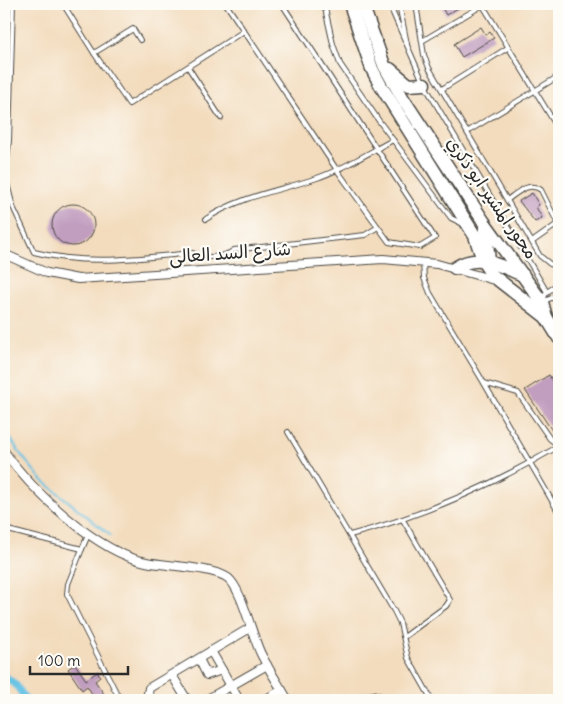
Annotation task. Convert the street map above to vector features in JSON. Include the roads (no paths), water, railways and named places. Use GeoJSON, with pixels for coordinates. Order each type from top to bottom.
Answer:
{"type":"FeatureCollection","features":[{"type":"Feature","properties":{"kind":"main road","name":"محور المشير ابو ذكري"},"geometry":{"type":"LineString","coordinates":[[350,4],[372,69],[472,231],[486,263],[501,282],[546,317]]}},
{"type":"Feature","properties":{"kind":"main road","name":"محور المشير ابو ذكري"},"geometry":{"type":"LineString","coordinates":[[362,4],[384,65],[402,97],[484,222],[523,275],[544,297],[546,317]]}},
{"type":"Feature","properties":{"kind":"main road"},"geometry":{"type":"LineString","coordinates":[[384,65],[409,86],[424,84]]}},
{"type":"Feature","properties":{"kind":"main road"},"geometry":{"type":"LineString","coordinates":[[484,222],[486,263]]}},
{"type":"Feature","properties":{"kind":"main road"},"geometry":{"type":"LineString","coordinates":[[456,268],[466,256],[472,231]]}},
{"type":"Feature","properties":{"kind":"main road"},"geometry":{"type":"LineString","coordinates":[[456,268],[468,261],[486,263],[523,275]]}},
{"type":"Feature","properties":{"kind":"main road"},"geometry":{"type":"LineString","coordinates":[[546,317],[559,338]]}},
{"type":"Feature","properties":{"kind":"street","name":"شارع السد العالى"},"geometry":{"type":"LineString","coordinates":[[4,254],[47,273],[70,278],[95,280],[382,259],[422,262],[456,268],[501,282]]}},
{"type":"Feature","properties":{"kind":"street"},"geometry":{"type":"LineString","coordinates":[[4,451],[40,494],[90,533],[135,559],[212,572],[228,578],[238,591],[250,628],[267,665],[288,700]]}},
{"type":"Feature","properties":{"kind":"street"},"geometry":{"type":"LineString","coordinates":[[151,700],[148,693],[149,688],[250,628]]}},
{"type":"Feature","properties":{"kind":"street"},"geometry":{"type":"LineString","coordinates":[[211,651],[239,700]]}},
{"type":"Feature","properties":{"kind":"street"},"geometry":{"type":"LineString","coordinates":[[199,658],[207,675],[222,670]]}},
{"type":"Feature","properties":{"kind":"street"},"geometry":{"type":"LineString","coordinates":[[206,700],[267,665]]}},
{"type":"Feature","properties":{"kind":"street"},"geometry":{"type":"LineString","coordinates":[[172,675],[187,700]]}},
{"type":"Feature","properties":{"kind":"street"},"geometry":{"type":"LineString","coordinates":[[264,700],[282,690]]}},
{"type":"Feature","properties":{"kind":"lane"},"geometry":{"type":"LineString","coordinates":[[13,4],[9,141],[5,176],[13,207],[34,252],[52,257],[88,261],[106,261],[192,252],[200,257],[230,254],[234,250],[365,235],[378,227]]}},
{"type":"Feature","properties":{"kind":"lane"},"geometry":{"type":"LineString","coordinates":[[63,4],[129,104],[244,31]]}},
{"type":"Feature","properties":{"kind":"lane"},"geometry":{"type":"LineString","coordinates":[[226,4],[337,170],[389,242],[420,247],[435,238],[282,4]]}},
{"type":"Feature","properties":{"kind":"lane"},"geometry":{"type":"LineString","coordinates":[[324,4],[333,44],[340,64],[451,218],[472,231]]}},
{"type":"Feature","properties":{"kind":"lane"},"geometry":{"type":"LineString","coordinates":[[389,4],[409,54],[424,84],[544,297]]}},
{"type":"Feature","properties":{"kind":"lane"},"geometry":{"type":"LineString","coordinates":[[398,4],[409,54]]}},
{"type":"Feature","properties":{"kind":"lane"},"geometry":{"type":"LineString","coordinates":[[416,4],[426,61],[544,261],[559,266]]}},
{"type":"Feature","properties":{"kind":"lane"},"geometry":{"type":"LineString","coordinates":[[422,41],[483,4],[559,130]]}},
{"type":"Feature","properties":{"kind":"lane"},"geometry":{"type":"LineString","coordinates":[[94,53],[132,29],[140,40]]}},
{"type":"Feature","properties":{"kind":"lane"},"geometry":{"type":"LineString","coordinates":[[442,89],[509,47]]}},
{"type":"Feature","properties":{"kind":"lane"},"geometry":{"type":"LineString","coordinates":[[188,67],[221,118]]}},
{"type":"Feature","properties":{"kind":"lane"},"geometry":{"type":"LineString","coordinates":[[467,132],[559,76]]}},
{"type":"Feature","properties":{"kind":"lane"},"geometry":{"type":"LineString","coordinates":[[206,219],[236,202],[317,178],[337,170],[393,140]]}},
{"type":"Feature","properties":{"kind":"lane"},"geometry":{"type":"LineString","coordinates":[[507,200],[531,186],[541,190],[557,222],[556,225],[532,242]]}},
{"type":"Feature","properties":{"kind":"lane"},"geometry":{"type":"LineString","coordinates":[[422,262],[424,278],[430,294],[559,513]]}},
{"type":"Feature","properties":{"kind":"lane"},"geometry":{"type":"LineString","coordinates":[[544,297],[559,284]]}},
{"type":"Feature","properties":{"kind":"lane"},"geometry":{"type":"LineString","coordinates":[[544,297],[559,295]]}},
{"type":"Feature","properties":{"kind":"lane"},"geometry":{"type":"LineString","coordinates":[[350,536],[403,520],[530,463],[559,446],[550,438],[518,393],[484,383]]}},
{"type":"Feature","properties":{"kind":"lane"},"geometry":{"type":"LineString","coordinates":[[288,432],[394,610],[404,637],[408,658],[432,700]]}},
{"type":"Feature","properties":{"kind":"lane"},"geometry":{"type":"LineString","coordinates":[[403,520],[450,600],[446,606],[404,637]]}},
{"type":"Feature","properties":{"kind":"lane"},"geometry":{"type":"LineString","coordinates":[[4,529],[82,549]]}},
{"type":"Feature","properties":{"kind":"lane"},"geometry":{"type":"LineString","coordinates":[[90,533],[68,584],[67,594],[120,700]]}},
{"type":"Feature","properties":{"kind":"waterway"},"geometry":{"type":"LineString","coordinates":[[4,428],[21,455],[42,480],[110,535]]}},
{"type":"Feature","properties":{"kind":"waterway"},"geometry":{"type":"LineString","coordinates":[[4,675],[16,685],[26,700]]}}]}
